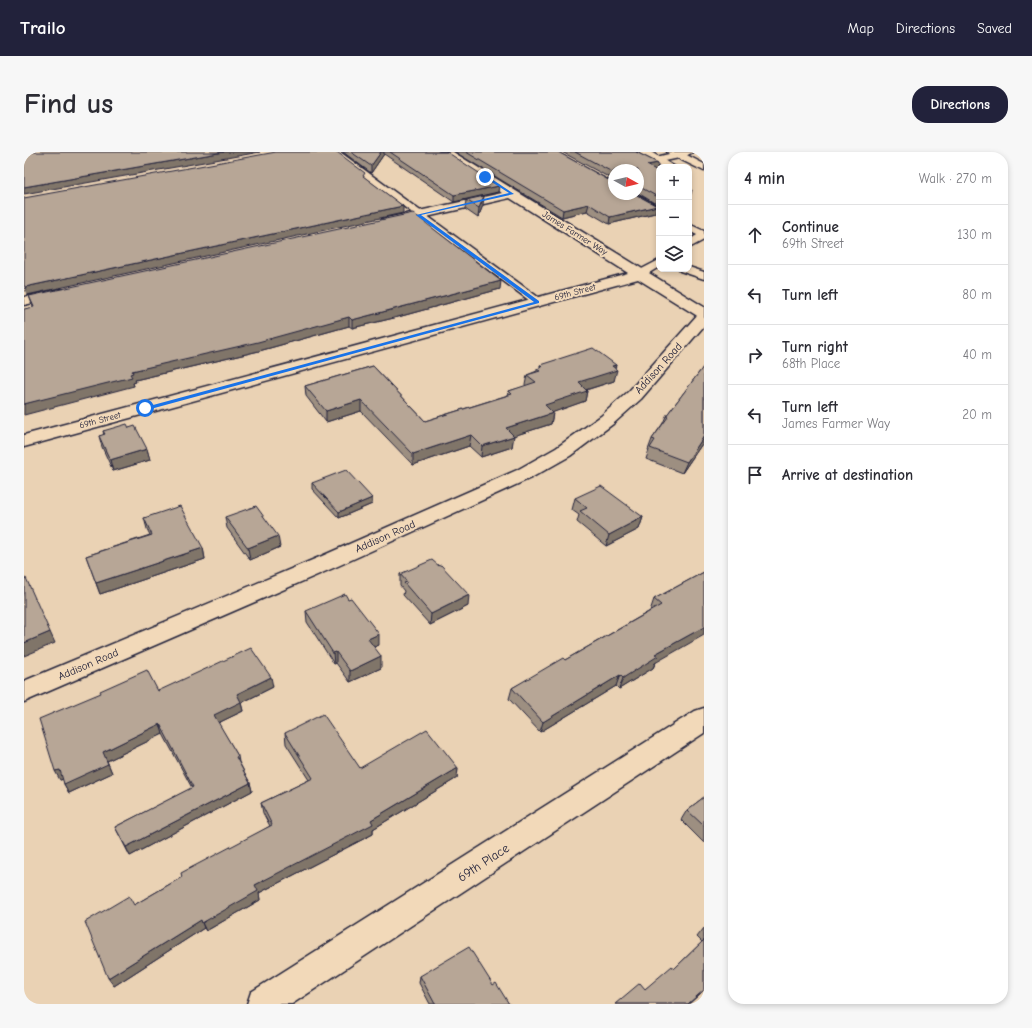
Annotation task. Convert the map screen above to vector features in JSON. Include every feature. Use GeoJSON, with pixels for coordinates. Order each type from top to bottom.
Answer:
{"type":"FeatureCollection","features":[{"type":"Feature","properties":{"kind":"street","name":"James Farmer Way"},"geometry":{"type":"LineString","coordinates":[[445,152],[704,315]]}},
{"type":"Feature","properties":{"kind":"street"},"geometry":{"type":"LineString","coordinates":[[643,152],[663,164]]}},
{"type":"Feature","properties":{"kind":"street"},"geometry":{"type":"LineString","coordinates":[[656,160],[680,153],[704,168]]}},
{"type":"Feature","properties":{"kind":"street"},"geometry":{"type":"LineString","coordinates":[[372,225],[512,194]]}},
{"type":"Feature","properties":{"kind":"street","name":"69th Street"},"geometry":{"type":"LineString","coordinates":[[24,441],[640,274]]}},
{"type":"Feature","properties":{"kind":"street"},"geometry":{"type":"LineString","coordinates":[[24,301],[70,291]]}},
{"type":"Feature","properties":{"kind":"street","name":"Addison Road"},"geometry":{"type":"LineString","coordinates":[[24,692],[344,554],[524,474],[563,452],[607,420],[635,395],[704,315]]}},
{"type":"Feature","properties":{"kind":"street","name":"69th Place"},"geometry":{"type":"LineString","coordinates":[[263,1004],[704,719]]}},
{"type":"Feature","properties":{"kind":"lane"},"geometry":{"type":"LineString","coordinates":[[335,152],[418,215],[538,302]]}},
{"type":"Feature","properties":{"kind":"lane"},"geometry":{"type":"LineString","coordinates":[[640,200],[656,209]]}},
{"type":"Feature","properties":{"kind":"lane"},"geometry":{"type":"LineString","coordinates":[[692,230],[704,236],[692,247]]}},
{"type":"Feature","properties":{"kind":"lane"},"geometry":{"type":"LineString","coordinates":[[640,274],[656,265]]}},
{"type":"Feature","properties":{"kind":"lane"},"geometry":{"type":"LineString","coordinates":[[692,272],[704,276]]}},
{"type":"Feature","properties":{"kind":"building"},"geometry":{"type":"Polygon","coordinates":[[[24,152],[224,152],[24,187],[24,152]]]}},
{"type":"Feature","properties":{"kind":"building"},"geometry":{"type":"Polygon","coordinates":[[[276,152],[337,152],[365,173],[363,176],[403,206],[25,287],[24,198],[276,152]]]}},
{"type":"Feature","properties":{"kind":"building"},"geometry":{"type":"Polygon","coordinates":[[[351,152],[381,152],[371,166],[351,152]]]}},
{"type":"Feature","properties":{"kind":"building"},"geometry":{"type":"Polygon","coordinates":[[[390,152],[447,152],[499,186],[454,195],[390,152]]]}},
{"type":"Feature","properties":{"kind":"building"},"geometry":{"type":"Polygon","coordinates":[[[466,152],[558,152],[608,180],[608,200],[644,199],[656,205],[610,217],[589,204],[563,210],[466,152]]]}},
{"type":"Feature","properties":{"kind":"building"},"geometry":{"type":"Polygon","coordinates":[[[575,152],[636,152],[658,163],[647,165],[656,170],[656,196],[644,189],[644,164],[608,164],[608,170],[575,152]]]}},
{"type":"Feature","properties":{"kind":"building"},"geometry":{"type":"Polygon","coordinates":[[[484,196],[479,208],[466,200],[484,196]]]}},
{"type":"Feature","properties":{"kind":"building"},"geometry":{"type":"Polygon","coordinates":[[[413,213],[501,281],[352,320],[349,317],[258,342],[132,371],[133,373],[130,374],[132,377],[24,404],[24,309],[34,307],[29,296],[413,213]]]}},
{"type":"Feature","properties":{"kind":"building"},"geometry":{"type":"Polygon","coordinates":[[[593,348],[616,365],[612,366],[617,370],[579,382],[587,391],[545,405],[553,413],[506,428],[514,436],[482,446],[471,435],[413,454],[361,400],[326,411],[305,386],[373,366],[425,421],[512,394],[509,391],[536,382],[527,375],[540,371],[537,369],[542,367],[540,365],[593,348]]]}},
{"type":"Feature","properties":{"kind":"building"},"geometry":{"type":"Polygon","coordinates":[[[704,366],[704,436],[687,462],[650,448],[655,440],[652,439],[668,417],[666,416],[704,366]]]}},
{"type":"Feature","properties":{"kind":"building"},"geometry":{"type":"Polygon","coordinates":[[[127,424],[129,428],[135,426],[147,449],[110,460],[99,436],[105,434],[103,431],[127,424]]]}},
{"type":"Feature","properties":{"kind":"building"},"geometry":{"type":"Polygon","coordinates":[[[346,470],[372,498],[339,512],[312,483],[346,470]]]}},
{"type":"Feature","properties":{"kind":"building"},"geometry":{"type":"Polygon","coordinates":[[[601,486],[643,517],[609,535],[580,511],[587,508],[575,498],[601,486]]]}},
{"type":"Feature","properties":{"kind":"building"},"geometry":{"type":"Polygon","coordinates":[[[180,506],[203,548],[96,583],[86,556],[152,535],[144,518],[180,506]]]}},
{"type":"Feature","properties":{"kind":"building"},"geometry":{"type":"Polygon","coordinates":[[[256,506],[278,536],[248,548],[225,517],[256,506]]]}},
{"type":"Feature","properties":{"kind":"building"},"geometry":{"type":"Polygon","coordinates":[[[432,560],[439,566],[441,565],[469,595],[431,614],[404,583],[407,582],[400,574],[432,560]]]}},
{"type":"Feature","properties":{"kind":"building"},"geometry":{"type":"Polygon","coordinates":[[[704,572],[704,627],[655,654],[658,656],[623,678],[620,675],[543,722],[512,688],[563,658],[565,660],[661,605],[654,599],[704,572]]]}},
{"type":"Feature","properties":{"kind":"building"},"geometry":{"type":"Polygon","coordinates":[[[26,578],[50,632],[24,643],[24,579],[26,578]]]}},
{"type":"Feature","properties":{"kind":"building"},"geometry":{"type":"Polygon","coordinates":[[[345,594],[348,599],[351,598],[379,634],[368,639],[381,656],[350,671],[336,652],[333,653],[306,611],[345,594]]]}},
{"type":"Feature","properties":{"kind":"building"},"geometry":{"type":"Polygon","coordinates":[[[251,648],[271,677],[237,694],[241,702],[214,715],[238,756],[236,757],[250,783],[126,847],[115,827],[193,787],[160,724],[103,752],[108,764],[64,784],[60,770],[55,771],[39,719],[101,693],[100,691],[147,670],[158,691],[251,648]]]}},
{"type":"Feature","properties":{"kind":"building"},"geometry":{"type":"Polygon","coordinates":[[[323,714],[360,768],[427,729],[458,768],[371,820],[373,824],[255,885],[258,891],[202,923],[201,920],[108,978],[85,922],[129,896],[134,905],[182,877],[181,873],[272,825],[261,803],[313,778],[285,733],[323,714]]]}},
{"type":"Feature","properties":{"kind":"building"},"geometry":{"type":"Polygon","coordinates":[[[704,797],[704,826],[687,810],[704,797]]]}},
{"type":"Feature","properties":{"kind":"building"},"geometry":{"type":"Polygon","coordinates":[[[704,940],[704,990],[688,1004],[615,1004],[640,983],[645,989],[672,966],[674,969],[704,940]]]}},
{"type":"Feature","properties":{"kind":"building"},"geometry":{"type":"Polygon","coordinates":[[[469,947],[493,985],[496,983],[509,1004],[435,1004],[420,976],[469,947]]]}},
{"type":"Feature","properties":{"kind":"route"},"geometry":{"type":"LineString","coordinates":[[145,408],[538,302],[418,215],[512,194],[485,177]]}}]}
